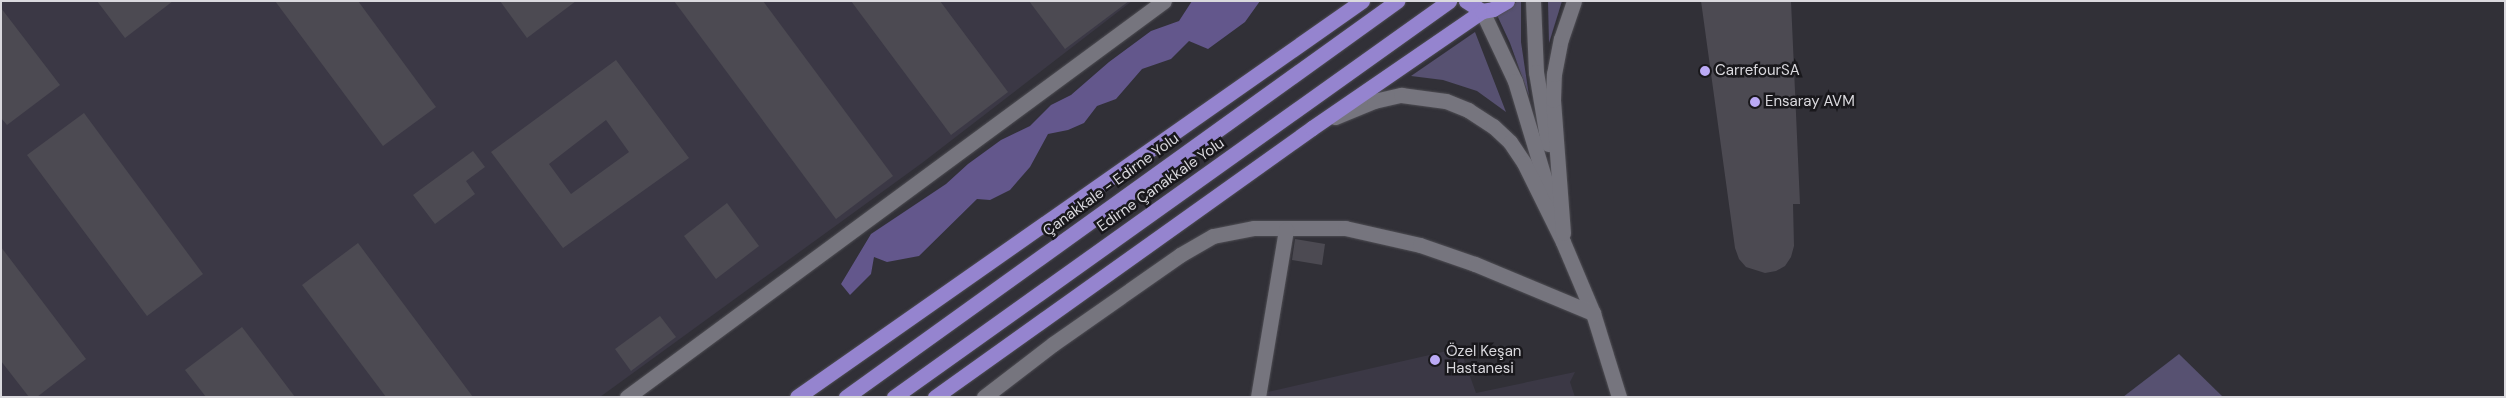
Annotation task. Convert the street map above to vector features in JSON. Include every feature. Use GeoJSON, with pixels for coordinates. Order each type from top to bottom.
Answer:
{"type":"FeatureCollection","features":[{"type":"Feature","properties":{"kind":"highway"},"geometry":{"type":"LineString","coordinates":[[797,397],[1362,1]]}},
{"type":"Feature","properties":{"kind":"highway","name":"Çanakkale - Edirne Yolu"},"geometry":{"type":"LineString","coordinates":[[846,397],[1397,1]]}},
{"type":"Feature","properties":{"kind":"highway","name":"Edirne Çanakkale Yolu"},"geometry":{"type":"LineString","coordinates":[[894,397],[1449,1]]}},
{"type":"Feature","properties":{"kind":"highway"},"geometry":{"type":"LineString","coordinates":[[1466,1],[1482,11]]}},
{"type":"Feature","properties":{"kind":"highway"},"geometry":{"type":"LineString","coordinates":[[936,397],[1312,128],[1482,11],[1493,9],[1507,1]]}},
{"type":"Feature","properties":{"kind":"street"},"geometry":{"type":"LineString","coordinates":[[627,397],[1164,1]]}},
{"type":"Feature","properties":{"kind":"street"},"geometry":{"type":"LineString","coordinates":[[1533,1],[1534,38],[1541,106],[1563,242]]}},
{"type":"Feature","properties":{"kind":"street"},"geometry":{"type":"LineString","coordinates":[[1563,242],[1553,100],[1554,74],[1561,40],[1574,1]]}},
{"type":"Feature","properties":{"kind":"street"},"geometry":{"type":"LineString","coordinates":[[1482,11],[1515,81],[1563,242]]}},
{"type":"Feature","properties":{"kind":"street"},"geometry":{"type":"LineString","coordinates":[[1312,128],[1374,101],[1401,95],[1446,101],[1468,110],[1493,126],[1510,142],[1535,184],[1563,242],[1593,313],[1619,397]]}},
{"type":"Feature","properties":{"kind":"street"},"geometry":{"type":"LineString","coordinates":[[984,397],[1053,344],[1203,241],[1227,232],[1254,228],[1345,228],[1420,245],[1475,264],[1593,313]]}},
{"type":"Feature","properties":{"kind":"street"},"geometry":{"type":"LineString","coordinates":[[1258,397],[1286,229]]}},
{"type":"Feature","properties":{"kind":"shaded area"},"geometry":{"type":"Polygon","coordinates":[[[1,1],[1132,1],[922,163],[600,397],[1,397],[1,1]]]}},
{"type":"Feature","properties":{"kind":"shaded area"},"geometry":{"type":"Polygon","coordinates":[[[1192,1],[1260,1],[1245,22],[1208,49],[1189,41],[1171,59],[1142,69],[1116,99],[1097,106],[1084,123],[1068,130],[1048,134],[1030,167],[1010,190],[990,200],[977,199],[919,256],[887,262],[874,257],[871,274],[850,295],[841,284],[871,234],[946,184],[968,164],[1001,140],[1030,126],[1051,105],[1071,95],[1109,62],[1151,31],[1179,21],[1192,1]]]}},
{"type":"Feature","properties":{"kind":"shaded area"},"geometry":{"type":"Polygon","coordinates":[[[1518,1],[1521,1],[1521,42],[1529,96],[1510,43],[1497,15],[1518,1]]]}},
{"type":"Feature","properties":{"kind":"shaded area"},"geometry":{"type":"Polygon","coordinates":[[[1548,1],[1562,1],[1549,43],[1548,1]]]}},
{"type":"Feature","properties":{"kind":"shaded area"},"geometry":{"type":"Polygon","coordinates":[[[1475,32],[1506,112],[1477,91],[1443,80],[1411,76],[1475,32]]]}},
{"type":"Feature","properties":{"kind":"shaded area","name":"Özel Keşan Hastanesi"},"geometry":{"type":"Polygon","coordinates":[[[1460,348],[1476,393],[1575,372],[1570,382],[1575,397],[1265,397],[1263,393],[1460,348]]]}},
{"type":"Feature","properties":{"kind":"shaded area"},"geometry":{"type":"Polygon","coordinates":[[[2179,354],[2223,397],[2123,397],[2179,354]]]}},
{"type":"Feature","properties":{"kind":"building"},"geometry":{"type":"Polygon","coordinates":[[[97,1],[173,1],[125,38],[97,1]]]}},
{"type":"Feature","properties":{"kind":"building"},"geometry":{"type":"Polygon","coordinates":[[[275,1],[358,1],[436,107],[383,146],[275,1]]]}},
{"type":"Feature","properties":{"kind":"building"},"geometry":{"type":"Polygon","coordinates":[[[500,1],[576,1],[527,38],[500,1]]]}},
{"type":"Feature","properties":{"kind":"building"},"geometry":{"type":"Polygon","coordinates":[[[674,1],[763,1],[893,176],[836,219],[674,1]]]}},
{"type":"Feature","properties":{"kind":"building"},"geometry":{"type":"Polygon","coordinates":[[[851,1],[940,1],[1008,92],[951,135],[851,1]]]}},
{"type":"Feature","properties":{"kind":"building"},"geometry":{"type":"Polygon","coordinates":[[[1029,1],[1129,1],[1065,49],[1029,1]]]}},
{"type":"Feature","properties":{"kind":"building","name":"Ensaray AVM"},"geometry":{"type":"Polygon","coordinates":[[[1701,1],[1791,1],[1800,204],[1793,204],[1794,246],[1791,257],[1785,266],[1776,271],[1765,273],[1746,267],[1739,259],[1735,248],[1701,1]]]}},
{"type":"Feature","properties":{"kind":"building"},"geometry":{"type":"Polygon","coordinates":[[[1,8],[60,85],[7,125],[1,118],[1,8]]]}},
{"type":"Feature","properties":{"kind":"building"},"geometry":{"type":"Polygon","coordinates":[[[616,60],[689,158],[563,248],[491,152],[616,60]],[[606,120],[549,164],[571,194],[629,152],[606,120]]]}},
{"type":"Feature","properties":{"kind":"building"},"geometry":{"type":"Polygon","coordinates":[[[84,113],[203,274],[147,316],[27,155],[84,113]]]}},
{"type":"Feature","properties":{"kind":"building"},"geometry":{"type":"Polygon","coordinates":[[[473,151],[485,167],[466,181],[475,194],[435,224],[413,195],[473,151]]]}},
{"type":"Feature","properties":{"kind":"building"},"geometry":{"type":"Polygon","coordinates":[[[727,203],[759,246],[716,279],[684,236],[727,203]]]}},
{"type":"Feature","properties":{"kind":"building"},"geometry":{"type":"Polygon","coordinates":[[[1295,239],[1325,244],[1322,265],[1292,260],[1295,239]]]}},
{"type":"Feature","properties":{"kind":"building"},"geometry":{"type":"Polygon","coordinates":[[[358,243],[473,397],[386,397],[302,285],[358,243]]]}},
{"type":"Feature","properties":{"kind":"building"},"geometry":{"type":"Polygon","coordinates":[[[1,247],[86,359],[37,397],[29,397],[1,361],[1,247]]]}},
{"type":"Feature","properties":{"kind":"building"},"geometry":{"type":"Polygon","coordinates":[[[660,316],[676,337],[631,371],[615,349],[660,316]]]}},
{"type":"Feature","properties":{"kind":"building"},"geometry":{"type":"Polygon","coordinates":[[[242,327],[295,397],[206,397],[185,370],[242,327]]]}},
{"type":"Feature","properties":{"kind":"place","name":"CarrefourSA"},"geometry":{"type":"Point","coordinates":[1705,71]}},
{"type":"Feature","properties":{"kind":"place","name":"Ensaray AVM"},"geometry":{"type":"Point","coordinates":[1755,102]}},
{"type":"Feature","properties":{"kind":"place","name":"Özel Keşan Hastanesi"},"geometry":{"type":"Point","coordinates":[1435,360]}}]}
